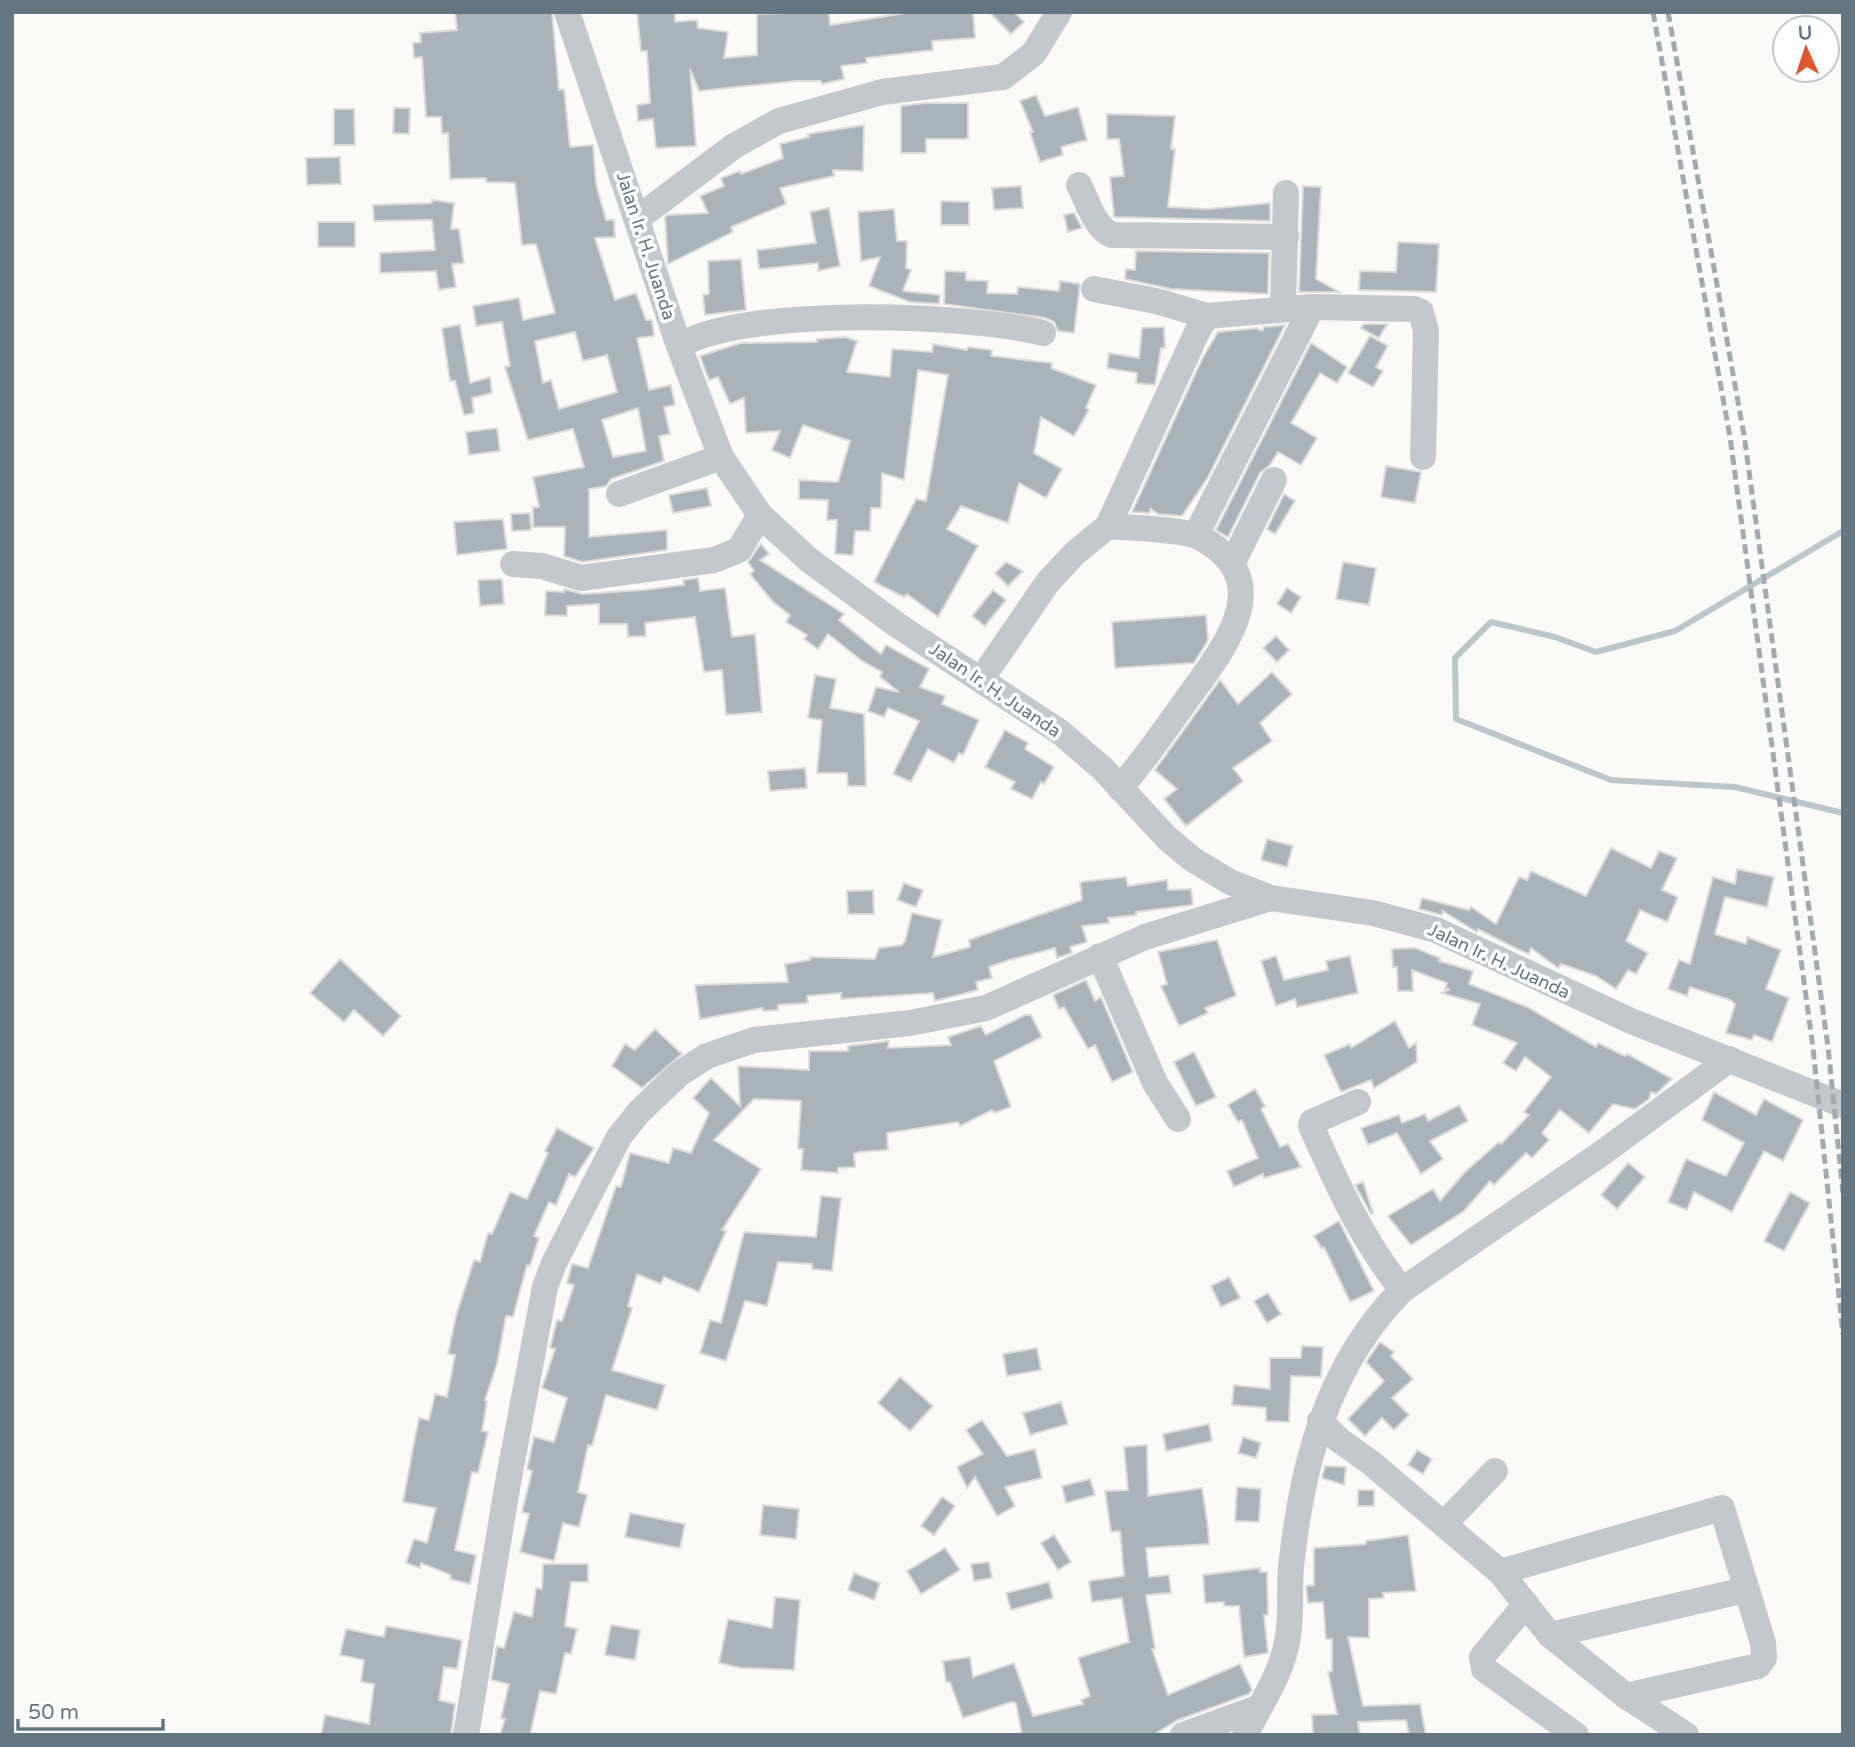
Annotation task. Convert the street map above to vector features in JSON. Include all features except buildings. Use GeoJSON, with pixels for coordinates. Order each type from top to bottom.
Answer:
{"type":"FeatureCollection","features":[{"type":"Feature","properties":{"kind":"street","name":"Jalan Ir. H. Juanda"},"geometry":{"type":"LineString","coordinates":[[567,12],[679,345],[721,457],[760,515],[809,560],[888,618],[1060,732],[1120,788],[1167,838],[1192,859],[1230,882],[1271,898],[1373,913],[1436,930],[1586,1001],[1843,1105]]}},
{"type":"Feature","properties":{"kind":"street"},"geometry":{"type":"LineString","coordinates":[[638,218],[734,146],[779,121],[881,92],[1003,77],[1034,53],[1059,12]]}},
{"type":"Feature","properties":{"kind":"street"},"geometry":{"type":"LineString","coordinates":[[1079,186],[1103,231],[1112,235],[1286,237]]}},
{"type":"Feature","properties":{"kind":"street"},"geometry":{"type":"LineString","coordinates":[[1283,308],[1286,193]]}},
{"type":"Feature","properties":{"kind":"street"},"geometry":{"type":"LineString","coordinates":[[1094,289],[1156,301],[1207,316],[1312,307],[1414,309],[1421,312],[1426,331],[1423,457]]}},
{"type":"Feature","properties":{"kind":"street"},"geometry":{"type":"LineString","coordinates":[[1196,535],[1312,307]]}},
{"type":"Feature","properties":{"kind":"street"},"geometry":{"type":"LineString","coordinates":[[982,678],[1048,582],[1075,553],[1108,526],[1198,330],[1207,316]]}},
{"type":"Feature","properties":{"kind":"street"},"geometry":{"type":"LineString","coordinates":[[679,345],[693,337],[741,325],[841,318],[1006,324],[1043,333]]}},
{"type":"Feature","properties":{"kind":"street"},"geometry":{"type":"LineString","coordinates":[[619,494],[721,457]]}},
{"type":"Feature","properties":{"kind":"street"},"geometry":{"type":"LineString","coordinates":[[1232,564],[1274,480]]}},
{"type":"Feature","properties":{"kind":"street"},"geometry":{"type":"LineString","coordinates":[[513,565],[535,565],[582,578],[714,560],[738,550],[760,515]]}},
{"type":"Feature","properties":{"kind":"street"},"geometry":{"type":"LineString","coordinates":[[1108,526],[1196,535],[1232,564],[1239,578],[1239,618],[1212,664],[1120,788]]}},
{"type":"Feature","properties":{"kind":"street"},"geometry":{"type":"LineString","coordinates":[[466,1735],[507,1488],[545,1287],[565,1238],[619,1137],[632,1121],[679,1074],[727,1047],[754,1040],[958,1015],[1010,999],[1145,937],[1271,898]]}},
{"type":"Feature","properties":{"kind":"street"},"geometry":{"type":"LineString","coordinates":[[1100,956],[1155,1083],[1178,1119]]}},
{"type":"Feature","properties":{"kind":"street"},"geometry":{"type":"LineString","coordinates":[[1245,1735],[1275,1678],[1287,1642],[1297,1520],[1304,1476],[1320,1421],[1355,1347],[1379,1313],[1402,1290],[1602,1153],[1730,1059]]}},
{"type":"Feature","properties":{"kind":"street"},"geometry":{"type":"LineString","coordinates":[[1358,1102],[1312,1122],[1311,1126],[1352,1218],[1402,1290]]}},
{"type":"Feature","properties":{"kind":"street"},"geometry":{"type":"LineString","coordinates":[[1320,1421],[1339,1440],[1370,1462],[1500,1572],[1550,1634],[1668,1731]]}},
{"type":"Feature","properties":{"kind":"street"},"geometry":{"type":"LineString","coordinates":[[1444,1524],[1495,1471]]}},
{"type":"Feature","properties":{"kind":"street"},"geometry":{"type":"LineString","coordinates":[[1500,1572],[1721,1507],[1765,1652],[1758,1666],[1626,1696]]}},
{"type":"Feature","properties":{"kind":"street"},"geometry":{"type":"LineString","coordinates":[[1550,1634],[1745,1590]]}},
{"type":"Feature","properties":{"kind":"street"},"geometry":{"type":"LineString","coordinates":[[1526,1604],[1482,1657],[1484,1669],[1576,1735]]}},
{"type":"Feature","properties":{"kind":"street"},"geometry":{"type":"LineString","coordinates":[[1182,1735],[1258,1708]]}},
{"type":"Feature","properties":{"kind":"waterway"},"geometry":{"type":"LineString","coordinates":[[1843,531],[1675,631],[1596,652],[1555,637],[1491,622],[1455,658],[1456,719],[1611,780],[1735,787],[1843,813]]}},
{"type":"Feature","properties":{"kind":"railway"},"geometry":{"type":"LineString","coordinates":[[1653,12],[1730,437],[1813,1048],[1843,1335]]}},
{"type":"Feature","properties":{"kind":"railway"},"geometry":{"type":"LineString","coordinates":[[1668,12],[1744,435],[1828,1047],[1843,1193]]}}]}
